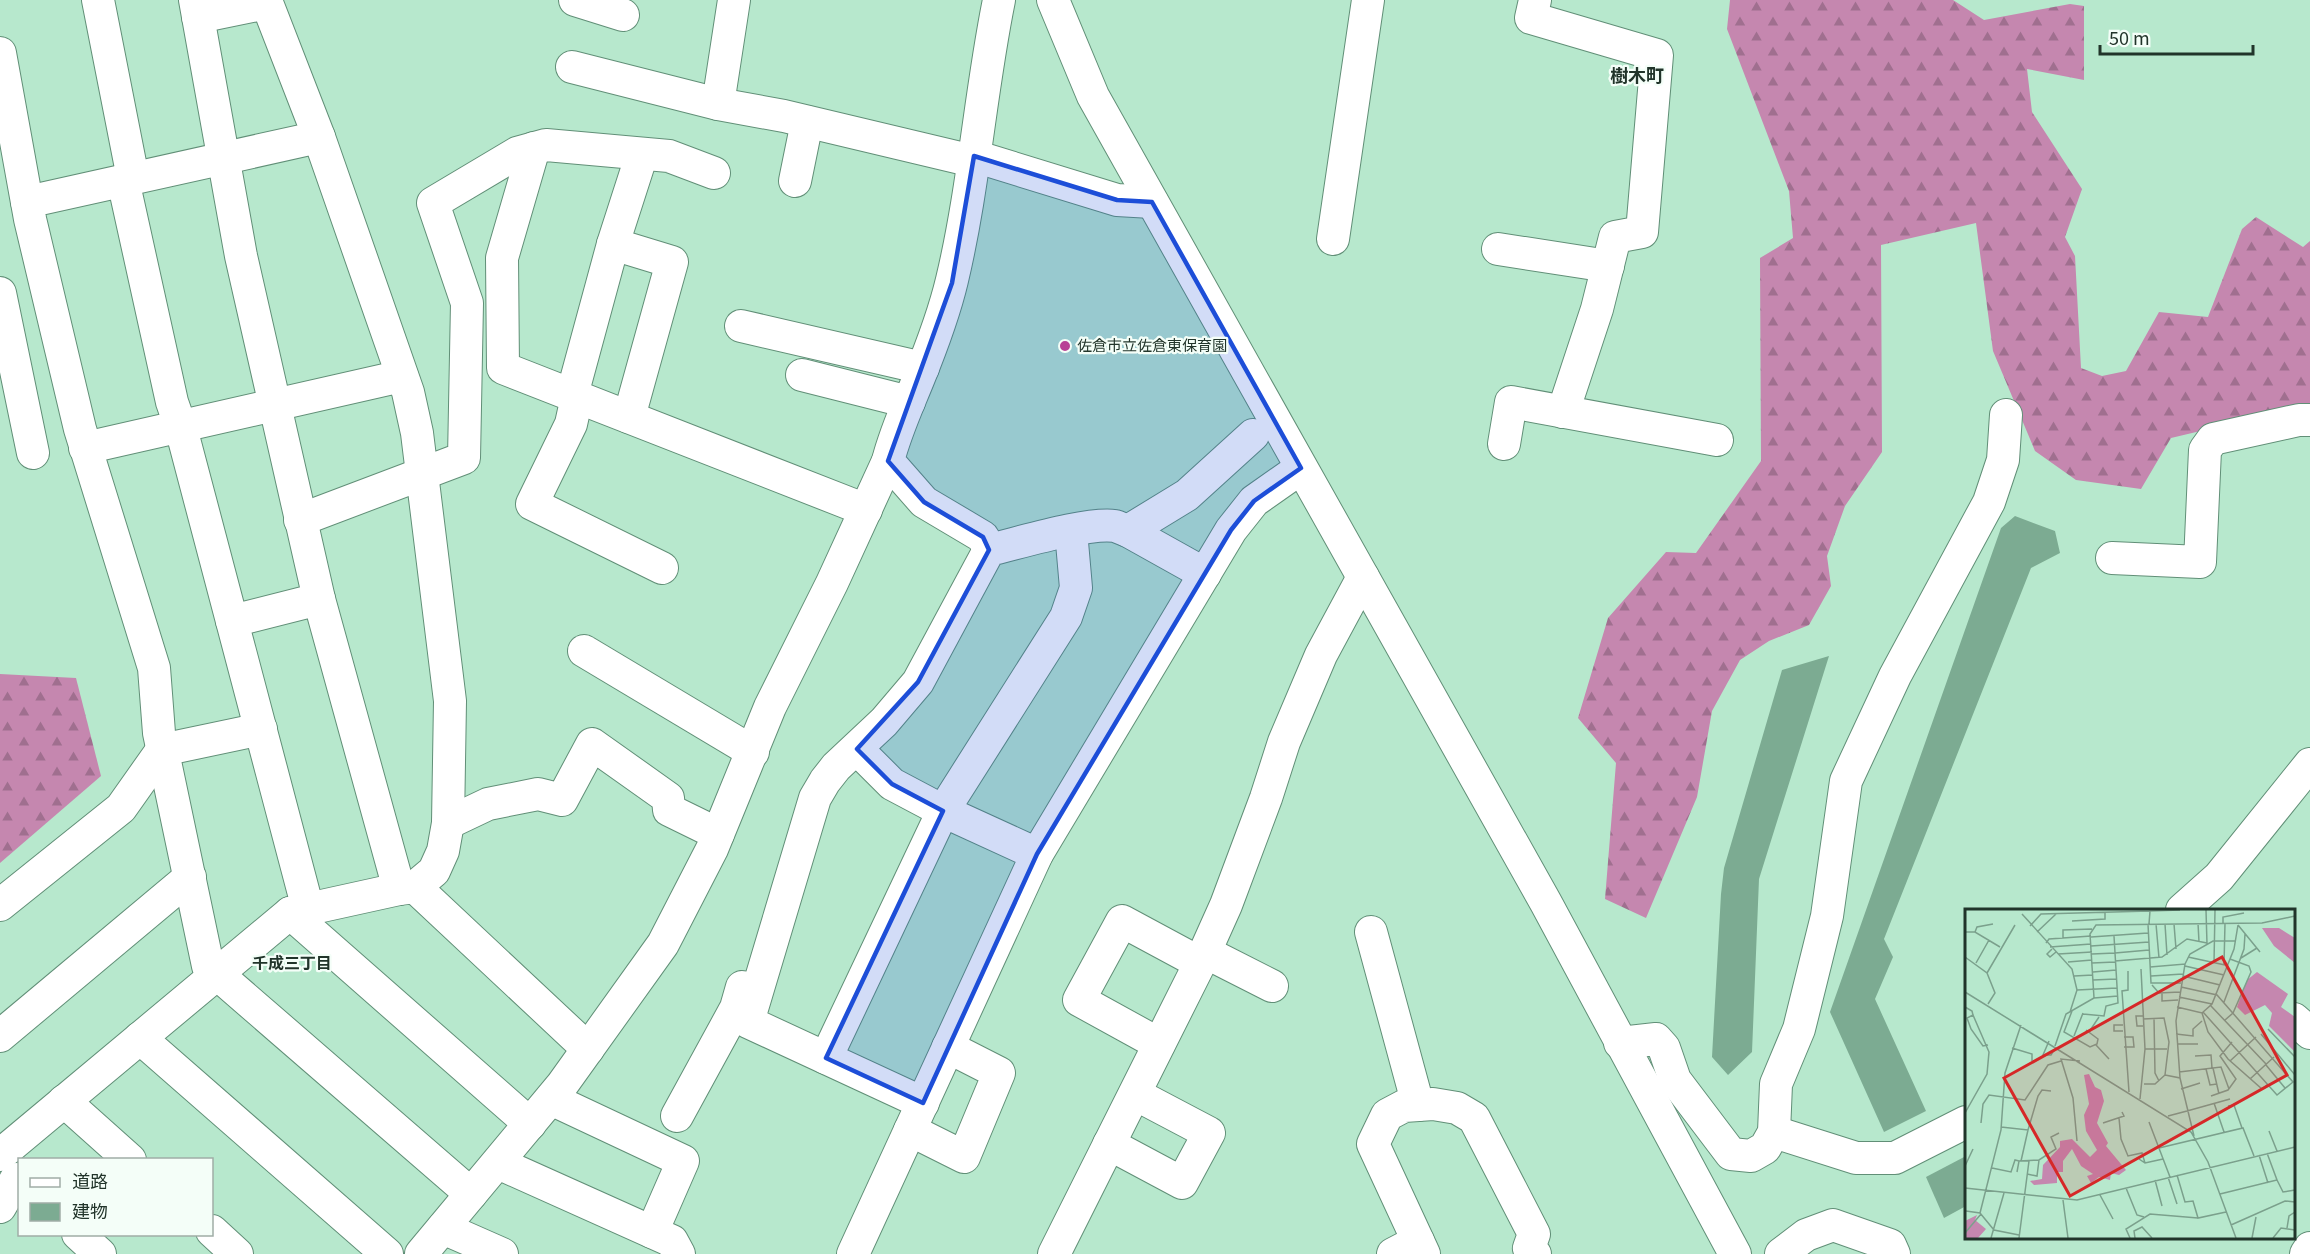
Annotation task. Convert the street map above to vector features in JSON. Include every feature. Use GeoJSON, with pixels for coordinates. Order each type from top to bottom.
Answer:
{"type":"FeatureCollection","features":[{"type":"Feature","properties":{"kind":"street"},"geometry":{"type":"LineString","coordinates":[[98,0],[128,179],[172,402],[181,428],[261,729],[299,911],[530,1124]]}},
{"type":"Feature","properties":{"kind":"street"},"geometry":{"type":"LineString","coordinates":[[575,0],[623,15]]}},
{"type":"Feature","properties":{"kind":"street"},"geometry":{"type":"LineString","coordinates":[[718,104],[734,0]]}},
{"type":"Feature","properties":{"kind":"street"},"geometry":{"type":"LineString","coordinates":[[421,1254],[551,1099],[663,944],[718,834],[770,707],[832,584],[888,461],[892,444],[923,368],[952,283],[999,0]]}},
{"type":"Feature","properties":{"kind":"street"},"geometry":{"type":"LineString","coordinates":[[1053,0],[1093,96],[1546,903],[1735,1254]]}},
{"type":"Feature","properties":{"kind":"street"},"geometry":{"type":"LineString","coordinates":[[1333,239],[1368,0]]}},
{"type":"Feature","properties":{"kind":"street"},"geometry":{"type":"LineString","coordinates":[[1535,0],[1531,18],[1657,55],[1642,232],[1614,237],[1597,309],[1563,412]]}},
{"type":"Feature","properties":{"kind":"street"},"geometry":{"type":"LineString","coordinates":[[19,1158],[64,1101],[217,973],[299,911],[407,888],[434,871],[443,852],[448,823],[450,701],[417,433],[402,376],[319,137],[267,3],[196,8],[241,256],[300,520],[319,599],[407,888],[588,1049]]}},
{"type":"Feature","properties":{"kind":"street"},"geometry":{"type":"LineString","coordinates":[[0,53],[27,202],[85,448],[154,668],[162,750],[208,966],[471,1194]]}},
{"type":"Feature","properties":{"kind":"street"},"geometry":{"type":"LineString","coordinates":[[572,67],[718,104],[973,158],[1117,200],[1152,202]]}},
{"type":"Feature","properties":{"kind":"street"},"geometry":{"type":"LineString","coordinates":[[795,181],[807,122]]}},
{"type":"Feature","properties":{"kind":"street"},"geometry":{"type":"LineString","coordinates":[[27,202],[319,137]]}},
{"type":"Feature","properties":{"kind":"street"},"geometry":{"type":"LineString","coordinates":[[300,520],[464,458],[467,303],[433,203],[517,153],[546,145],[669,156],[714,173]]}},
{"type":"Feature","properties":{"kind":"street"},"geometry":{"type":"LineString","coordinates":[[534,148],[501,258],[502,368],[866,510]]}},
{"type":"Feature","properties":{"kind":"street"},"geometry":{"type":"LineString","coordinates":[[642,154],[613,244],[574,396],[571,424],[532,504],[662,568]]}},
{"type":"Feature","properties":{"kind":"street"},"geometry":{"type":"LineString","coordinates":[[613,244],[672,262],[629,417]]}},
{"type":"Feature","properties":{"kind":"street"},"geometry":{"type":"LineString","coordinates":[[1498,249],[1608,266]]}},
{"type":"Feature","properties":{"kind":"street"},"geometry":{"type":"LineString","coordinates":[[0,292],[33,453]]}},
{"type":"Feature","properties":{"kind":"street"},"geometry":{"type":"LineString","coordinates":[[741,326],[923,368]]}},
{"type":"Feature","properties":{"kind":"street"},"geometry":{"type":"LineString","coordinates":[[802,375],[909,402]]}},
{"type":"Feature","properties":{"kind":"street"},"geometry":{"type":"LineString","coordinates":[[85,448],[402,376]]}},
{"type":"Feature","properties":{"kind":"street"},"geometry":{"type":"LineString","coordinates":[[1504,444],[1511,402],[1717,440]]}},
{"type":"Feature","properties":{"kind":"street"},"geometry":{"type":"LineString","coordinates":[[1620,1043],[1656,1039],[1664,1047],[1675,1080],[1731,1154],[1751,1156],[1765,1148],[1774,1132],[1776,1084],[1799,1029],[1827,916],[1846,781],[1895,676],[1989,502],[2003,460],[2006,415]]}},
{"type":"Feature","properties":{"kind":"street"},"geometry":{"type":"LineString","coordinates":[[2112,558],[2200,562],[2205,450],[2213,439],[2299,420],[2310,420]]}},
{"type":"Feature","properties":{"kind":"street"},"geometry":{"type":"LineString","coordinates":[[1128,531],[1187,495],[1253,435]]}},
{"type":"Feature","properties":{"kind":"street"},"geometry":{"type":"LineString","coordinates":[[888,461],[924,502],[983,537],[989,550]]}},
{"type":"Feature","properties":{"kind":"street"},"geometry":{"type":"LineString","coordinates":[[853,1254],[1037,854],[1232,530],[1254,501],[1301,468]]}},
{"type":"Feature","properties":{"kind":"street"},"geometry":{"type":"LineString","coordinates":[[923,1102],[748,1022],[817,794],[836,767],[857,749],[918,682],[989,550],[1096,526],[1115,526],[1205,574]]}},
{"type":"Feature","properties":{"kind":"street"},"geometry":{"type":"LineString","coordinates":[[826,1058],[943,811],[1066,616],[1076,588],[1071,531]]}},
{"type":"Feature","properties":{"kind":"street"},"geometry":{"type":"LineString","coordinates":[[1054,1254],[1202,958],[1226,905],[1266,798],[1284,742],[1321,655],[1363,577]]}},
{"type":"Feature","properties":{"kind":"street"},"geometry":{"type":"LineString","coordinates":[[232,621],[319,599]]}},
{"type":"Feature","properties":{"kind":"street"},"geometry":{"type":"LineString","coordinates":[[584,651],[753,752]]}},
{"type":"Feature","properties":{"kind":"street"},"geometry":{"type":"LineString","coordinates":[[0,905],[121,808],[162,750],[261,729]]}},
{"type":"Feature","properties":{"kind":"street"},"geometry":{"type":"LineString","coordinates":[[448,823],[488,804],[538,794],[562,800],[592,744],[668,798],[669,810],[718,834]]}},
{"type":"Feature","properties":{"kind":"street"},"geometry":{"type":"LineString","coordinates":[[857,749],[892,784],[943,811],[1037,854]]}},
{"type":"Feature","properties":{"kind":"street"},"geometry":{"type":"LineString","coordinates":[[2183,909],[2219,877],[2310,764]]}},
{"type":"Feature","properties":{"kind":"street"},"geometry":{"type":"LineString","coordinates":[[677,1116],[736,1008],[790,823],[803,791],[817,794]]}},
{"type":"Feature","properties":{"kind":"street"},"geometry":{"type":"LineString","coordinates":[[0,1036],[190,877]]}},
{"type":"Feature","properties":{"kind":"street"},"geometry":{"type":"LineString","coordinates":[[1159,1044],[1079,1000],[1122,921],[1202,958],[1272,986]]}},
{"type":"Feature","properties":{"kind":"street"},"geometry":{"type":"LineString","coordinates":[[1371,932],[1418,1105]]}},
{"type":"Feature","properties":{"kind":"street"},"geometry":{"type":"LineString","coordinates":[[2295,1019],[2310,1033]]}},
{"type":"Feature","properties":{"kind":"street"},"geometry":{"type":"LineString","coordinates":[[140,1038],[387,1254]]}},
{"type":"Feature","properties":{"kind":"street"},"geometry":{"type":"LineString","coordinates":[[910,1130],[964,1157],[999,1074],[948,1047]]}},
{"type":"Feature","properties":{"kind":"street"},"geometry":{"type":"LineString","coordinates":[[1109,1144],[1182,1183],[1209,1133],[1135,1094]]}},
{"type":"Feature","properties":{"kind":"street"},"geometry":{"type":"LineString","coordinates":[[551,1099],[682,1161],[652,1232]]}},
{"type":"Feature","properties":{"kind":"street"},"geometry":{"type":"LineString","coordinates":[[64,1101],[128,1158]]}},
{"type":"Feature","properties":{"kind":"street"},"geometry":{"type":"LineString","coordinates":[[1412,1250],[1373,1144],[1388,1115],[1404,1106],[1433,1104],[1457,1108],[1474,1118],[1534,1234],[1529,1248],[1535,1254]]}},
{"type":"Feature","properties":{"kind":"street"},"geometry":{"type":"LineString","coordinates":[[1774,1132],[1856,1158],[1895,1158],[1965,1123]]}},
{"type":"Feature","properties":{"kind":"street"},"geometry":{"type":"LineString","coordinates":[[498,1163],[672,1241],[679,1254]]}},
{"type":"Feature","properties":{"kind":"street"},"geometry":{"type":"LineString","coordinates":[[0,1207],[9,1170]]}},
{"type":"Feature","properties":{"kind":"street"},"geometry":{"type":"LineString","coordinates":[[1781,1254],[1806,1235],[1833,1226],[1890,1245],[1894,1254]]}},
{"type":"Feature","properties":{"kind":"street"},"geometry":{"type":"LineString","coordinates":[[443,1228],[502,1254]]}},
{"type":"Feature","properties":{"kind":"street"},"geometry":{"type":"LineString","coordinates":[[213,1232],[237,1254]]}},
{"type":"Feature","properties":{"kind":"street"},"geometry":{"type":"LineString","coordinates":[[2306,1254],[2310,1248]]}},
{"type":"Feature","properties":{"kind":"highlighted area"},"geometry":{"type":"Polygon","coordinates":[[[974,156],[1117,200],[1152,202],[1301,468],[1254,501],[1231,530],[1037,854],[923,1103],[826,1058],[943,811],[892,784],[857,749],[918,682],[989,550],[983,537],[924,502],[888,461],[952,283],[974,156]]]}},
{"type":"Feature","properties":{"kind":"green space"},"geometry":{"type":"Polygon","coordinates":[[[1730,0],[1953,0],[1984,20],[2070,4],[2084,6],[2084,80],[2027,69],[2032,112],[2082,189],[2065,237],[2075,256],[2081,368],[2102,376],[2126,371],[2159,312],[2208,317],[2242,229],[2256,217],[2303,247],[2310,241],[2310,405],[2171,438],[2141,489],[2076,480],[2035,451],[1993,351],[1976,223],[1881,245],[1882,452],[1845,506],[1827,556],[1831,586],[1809,625],[1769,641],[1740,660],[1712,711],[1697,797],[1646,918],[1605,899],[1616,763],[1578,718],[1608,618],[1666,552],[1696,553],[1761,461],[1760,258],[1793,238],[1789,191],[1727,29],[1730,0]]]}},
{"type":"Feature","properties":{"kind":"green space"},"geometry":{"type":"Polygon","coordinates":[[[0,674],[76,678],[101,776],[0,863],[0,674]]]}},
{"type":"Feature","properties":{"kind":"building"},"geometry":{"type":"Polygon","coordinates":[[[2015,516],[2055,531],[2060,553],[2031,568],[1884,939],[1893,957],[1875,999],[1926,1111],[1884,1132],[1830,1012],[2001,528],[2015,516]]]}},
{"type":"Feature","properties":{"kind":"building"},"geometry":{"type":"Polygon","coordinates":[[[1829,656],[1759,879],[1752,1052],[1728,1075],[1712,1057],[1724,868],[1782,670],[1829,656]]]}},
{"type":"Feature","properties":{"kind":"building"},"geometry":{"type":"Polygon","coordinates":[[[1965,1157],[1965,1207],[1944,1218],[1926,1177],[1965,1157]]]}},
{"type":"Feature","properties":{"kind":"place","name":"佐倉市立佐倉東保育園"},"geometry":{"type":"Point","coordinates":[1065,346]}},
{"type":"Feature","properties":{"kind":"district","name":"樹木町"},"geometry":{"type":"Point","coordinates":[1637,76]}},
{"type":"Feature","properties":{"kind":"district","name":"千成三丁目"},"geometry":{"type":"Point","coordinates":[292,963]}}]}
